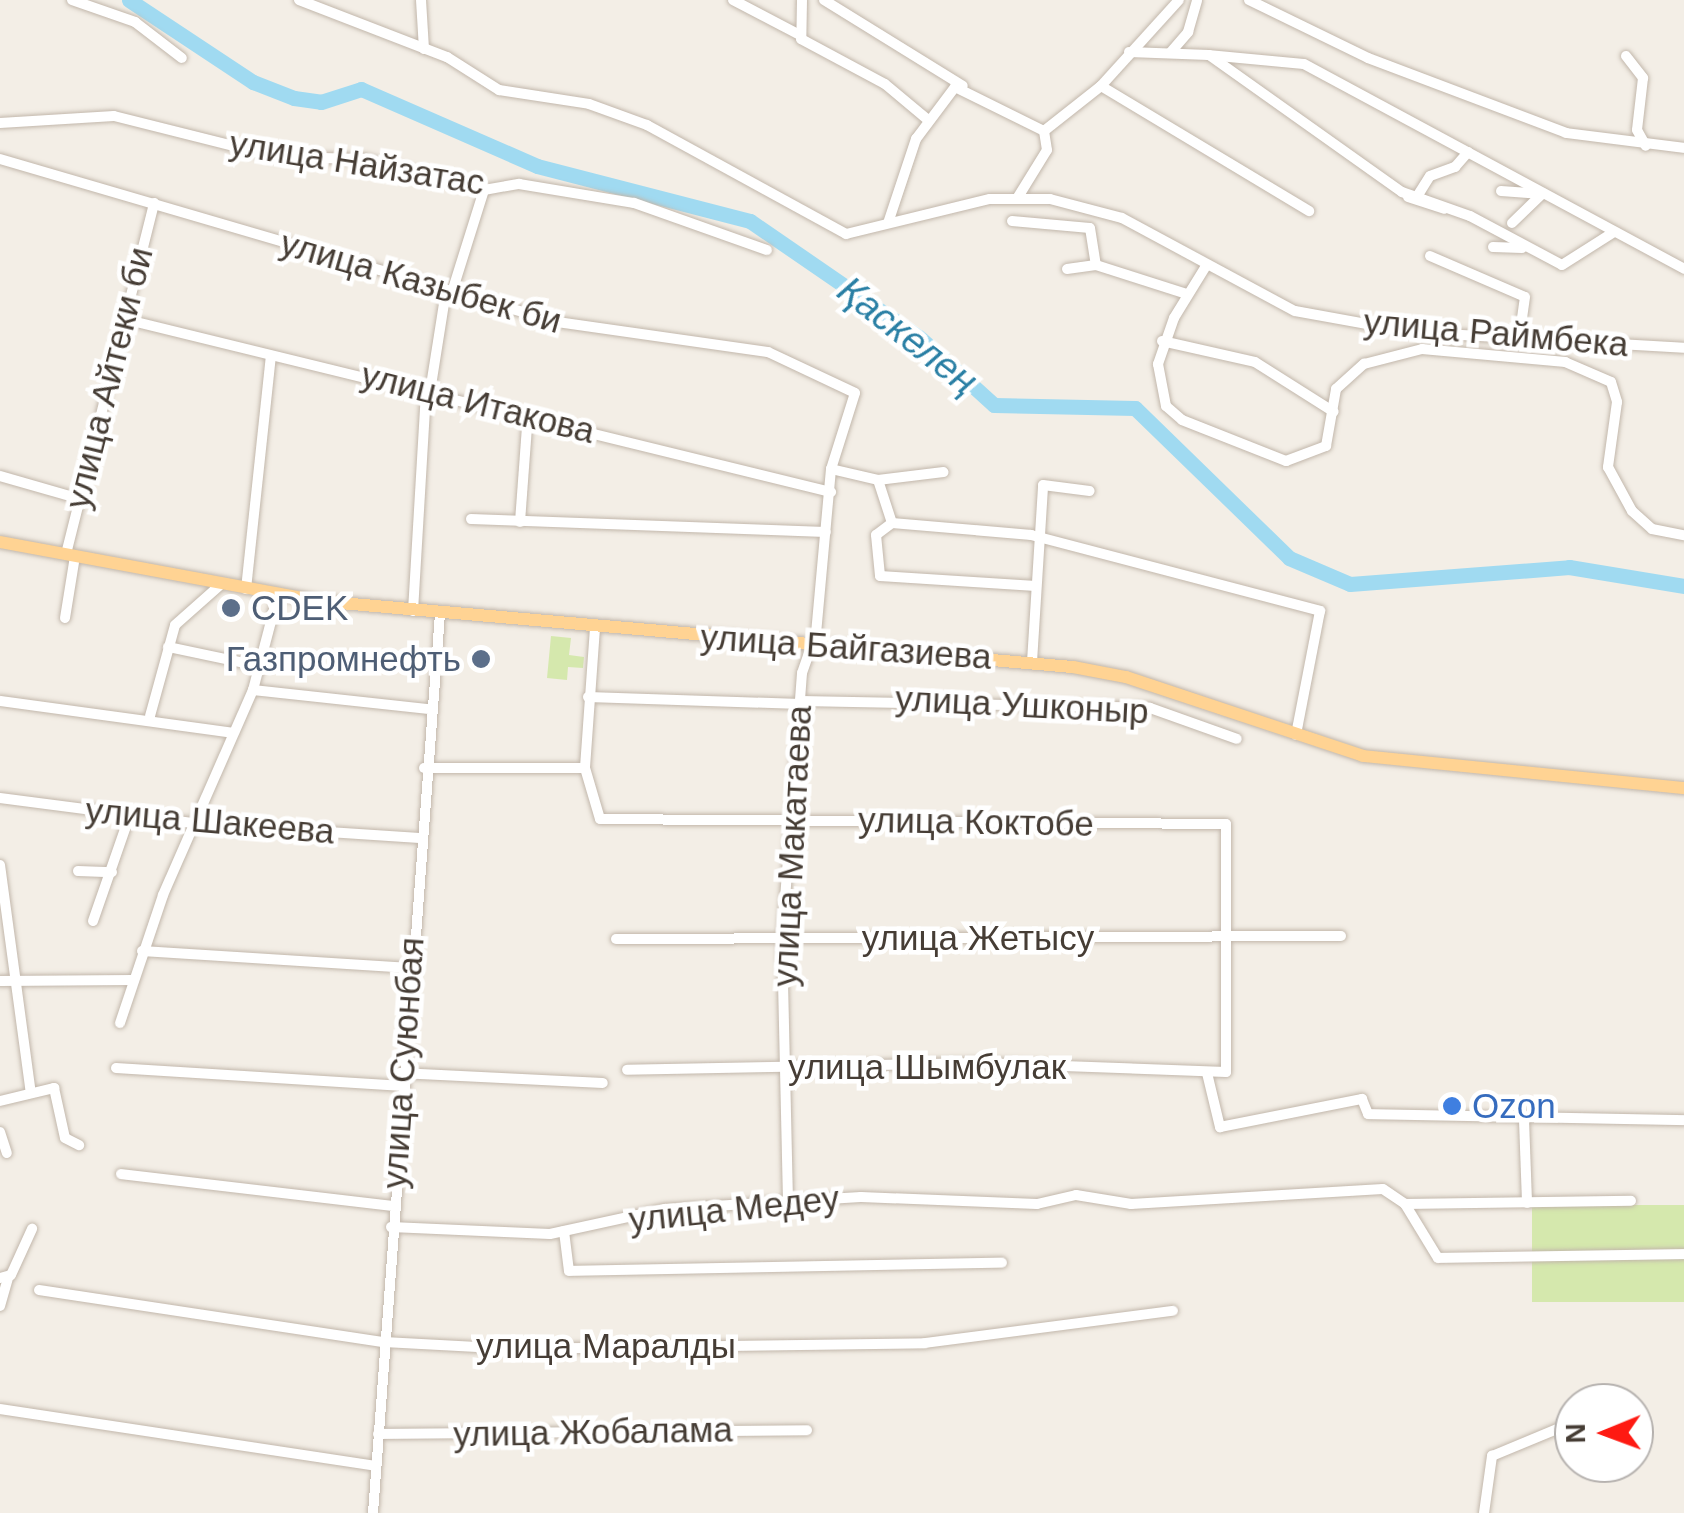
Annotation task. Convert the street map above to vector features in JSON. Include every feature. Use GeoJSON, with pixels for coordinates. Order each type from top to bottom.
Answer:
{"type":"FeatureCollection","features":[{"type":"Feature","properties":{"kind":"main road","name":"улица Байгазиева"},"geometry":{"type":"LineString","coordinates":[[0,542],[278,595],[440,614],[1032,662],[1126,677],[1296,735],[1388,761],[1649,780],[1684,786]]}},
{"type":"Feature","properties":{"kind":"street"},"geometry":{"type":"LineString","coordinates":[[72,0],[135,22],[182,58]]}},
{"type":"Feature","properties":{"kind":"street","name":"улица Раймбека"},"geometry":{"type":"LineString","coordinates":[[299,0],[424,49],[499,90],[589,104],[647,125],[846,234],[1018,197],[1122,218],[1295,311],[1410,332],[1684,348]]}},
{"type":"Feature","properties":{"kind":"street"},"geometry":{"type":"LineString","coordinates":[[422,0],[424,49]]}},
{"type":"Feature","properties":{"kind":"street"},"geometry":{"type":"LineString","coordinates":[[734,0],[885,84],[928,120]]}},
{"type":"Feature","properties":{"kind":"street"},"geometry":{"type":"LineString","coordinates":[[798,34],[802,0]]}},
{"type":"Feature","properties":{"kind":"street"},"geometry":{"type":"LineString","coordinates":[[824,0],[1044,131]]}},
{"type":"Feature","properties":{"kind":"street"},"geometry":{"type":"LineString","coordinates":[[1044,131],[1101,86],[1179,0]]}},
{"type":"Feature","properties":{"kind":"street"},"geometry":{"type":"LineString","coordinates":[[1169,54],[1188,32],[1197,0]]}},
{"type":"Feature","properties":{"kind":"street"},"geometry":{"type":"LineString","coordinates":[[1248,0],[1368,58],[1566,133],[1646,147],[1684,148]]}},
{"type":"Feature","properties":{"kind":"street"},"geometry":{"type":"LineString","coordinates":[[1129,52],[1208,54],[1304,64],[1684,270]]}},
{"type":"Feature","properties":{"kind":"street"},"geometry":{"type":"LineString","coordinates":[[1208,54],[1424,206],[1454,210]]}},
{"type":"Feature","properties":{"kind":"street"},"geometry":{"type":"LineString","coordinates":[[1626,56],[1643,78],[1637,130],[1646,147]]}},
{"type":"Feature","properties":{"kind":"street"},"geometry":{"type":"LineString","coordinates":[[888,222],[892,195],[928,120],[964,86]]}},
{"type":"Feature","properties":{"kind":"street"},"geometry":{"type":"LineString","coordinates":[[1101,86],[1309,211]]}},
{"type":"Feature","properties":{"kind":"street","name":"улица Найзатас"},"geometry":{"type":"LineString","coordinates":[[0,124],[114,116],[277,158],[387,162],[484,190],[519,184],[644,205],[767,250]]}},
{"type":"Feature","properties":{"kind":"street"},"geometry":{"type":"LineString","coordinates":[[1018,197],[1047,150],[1044,131]]}},
{"type":"Feature","properties":{"kind":"street"},"geometry":{"type":"LineString","coordinates":[[1418,195],[1424,182],[1468,152]]}},
{"type":"Feature","properties":{"kind":"street","name":"улица Казыбек би"},"geometry":{"type":"LineString","coordinates":[[0,159],[449,292],[627,338],[768,352],[845,384]]}},
{"type":"Feature","properties":{"kind":"street"},"geometry":{"type":"LineString","coordinates":[[412,610],[428,392],[449,292],[484,190]]}},
{"type":"Feature","properties":{"kind":"street"},"geometry":{"type":"LineString","coordinates":[[1501,191],[1543,194]]}},
{"type":"Feature","properties":{"kind":"street"},"geometry":{"type":"LineString","coordinates":[[1402,192],[1454,210],[1567,264],[1614,232]]}},
{"type":"Feature","properties":{"kind":"street"},"geometry":{"type":"LineString","coordinates":[[1512,223],[1543,194]]}},
{"type":"Feature","properties":{"kind":"street","name":"улица Айтеки би"},"geometry":{"type":"LineString","coordinates":[[65,618],[80,498],[154,203]]}},
{"type":"Feature","properties":{"kind":"street"},"geometry":{"type":"LineString","coordinates":[[1012,221],[1090,228],[1096,265]]}},
{"type":"Feature","properties":{"kind":"street"},"geometry":{"type":"LineString","coordinates":[[1493,247],[1528,248]]}},
{"type":"Feature","properties":{"kind":"street"},"geometry":{"type":"LineString","coordinates":[[1430,256],[1525,296],[1519,340]]}},
{"type":"Feature","properties":{"kind":"street"},"geometry":{"type":"LineString","coordinates":[[1067,269],[1096,265],[1186,294]]}},
{"type":"Feature","properties":{"kind":"street"},"geometry":{"type":"LineString","coordinates":[[1206,266],[1186,294],[1162,341],[1166,406],[1201,429],[1286,460],[1326,446],[1336,389],[1351,369],[1413,350],[1592,369],[1611,382],[1618,402],[1608,453],[1615,485],[1652,529],[1684,535]]}},
{"type":"Feature","properties":{"kind":"street","name":"улица Итакова"},"geometry":{"type":"LineString","coordinates":[[124,319],[528,414],[832,492]]}},
{"type":"Feature","properties":{"kind":"street"},"geometry":{"type":"LineString","coordinates":[[1162,341],[1254,362],[1334,412]]}},
{"type":"Feature","properties":{"kind":"street"},"geometry":{"type":"LineString","coordinates":[[246,589],[271,356]]}},
{"type":"Feature","properties":{"kind":"street","name":"улица Макатаева"},"geometry":{"type":"LineString","coordinates":[[788,1199],[782,938],[800,702],[812,646],[832,492],[831,469],[854,400],[845,384]]}},
{"type":"Feature","properties":{"kind":"street"},"geometry":{"type":"LineString","coordinates":[[520,522],[528,414]]}},
{"type":"Feature","properties":{"kind":"street"},"geometry":{"type":"LineString","coordinates":[[831,469],[878,480],[944,472]]}},
{"type":"Feature","properties":{"kind":"street"},"geometry":{"type":"LineString","coordinates":[[0,476],[80,498]]}},
{"type":"Feature","properties":{"kind":"street"},"geometry":{"type":"LineString","coordinates":[[878,480],[892,523]]}},
{"type":"Feature","properties":{"kind":"street"},"geometry":{"type":"LineString","coordinates":[[1032,662],[1044,485],[1090,491]]}},
{"type":"Feature","properties":{"kind":"street"},"geometry":{"type":"LineString","coordinates":[[471,520],[826,532]]}},
{"type":"Feature","properties":{"kind":"street"},"geometry":{"type":"LineString","coordinates":[[1036,586],[880,576],[876,535],[892,523],[1038,537],[1320,611],[1296,735]]}},
{"type":"Feature","properties":{"kind":"street"},"geometry":{"type":"LineString","coordinates":[[150,716],[174,624],[220,585]]}},
{"type":"Feature","properties":{"kind":"street"},"geometry":{"type":"LineString","coordinates":[[120,1022],[142,951],[192,823],[254,690],[278,595]]}},
{"type":"Feature","properties":{"kind":"street","name":"улица Суюнбая"},"geometry":{"type":"LineString","coordinates":[[373,1513],[400,1072],[440,614]]}},
{"type":"Feature","properties":{"kind":"street"},"geometry":{"type":"LineString","coordinates":[[424,768],[585,768],[595,628]]}},
{"type":"Feature","properties":{"kind":"street"},"geometry":{"type":"LineString","coordinates":[[168,647],[259,666]]}},
{"type":"Feature","properties":{"kind":"street"},"geometry":{"type":"LineString","coordinates":[[254,690],[430,709]]}},
{"type":"Feature","properties":{"kind":"street","name":"улица Ушконыр"},"geometry":{"type":"LineString","coordinates":[[588,697],[1136,707],[1238,739]]}},
{"type":"Feature","properties":{"kind":"street"},"geometry":{"type":"LineString","coordinates":[[0,700],[150,716],[233,733]]}},
{"type":"Feature","properties":{"kind":"street","name":"улица Коктобе"},"geometry":{"type":"LineString","coordinates":[[585,768],[596,815],[606,820],[1226,824],[1227,940]]}},
{"type":"Feature","properties":{"kind":"street","name":"улица Шакеева"},"geometry":{"type":"LineString","coordinates":[[0,798],[192,823],[420,838]]}},
{"type":"Feature","properties":{"kind":"street"},"geometry":{"type":"LineString","coordinates":[[92,921],[130,815]]}},
{"type":"Feature","properties":{"kind":"street"},"geometry":{"type":"LineString","coordinates":[[0,865],[31,1093]]}},
{"type":"Feature","properties":{"kind":"street"},"geometry":{"type":"LineString","coordinates":[[78,871],[112,872]]}},
{"type":"Feature","properties":{"kind":"street","name":"улица Жетысу"},"geometry":{"type":"LineString","coordinates":[[616,939],[1227,940],[1341,936]]}},
{"type":"Feature","properties":{"kind":"street","name":"улица Шымбулак"},"geometry":{"type":"LineString","coordinates":[[627,1070],[786,1065],[1226,1072],[1227,940]]}},
{"type":"Feature","properties":{"kind":"street"},"geometry":{"type":"LineString","coordinates":[[142,951],[410,968]]}},
{"type":"Feature","properties":{"kind":"street"},"geometry":{"type":"LineString","coordinates":[[0,981],[132,980]]}},
{"type":"Feature","properties":{"kind":"street"},"geometry":{"type":"LineString","coordinates":[[116,1068],[399,1086]]}},
{"type":"Feature","properties":{"kind":"street"},"geometry":{"type":"LineString","coordinates":[[400,1072],[603,1083]]}},
{"type":"Feature","properties":{"kind":"street"},"geometry":{"type":"LineString","coordinates":[[1207,1073],[1213,1124],[1362,1099],[1368,1114],[1524,1120],[1684,1120]]}},
{"type":"Feature","properties":{"kind":"street"},"geometry":{"type":"LineString","coordinates":[[0,1101],[54,1088],[66,1142],[80,1145]]}},
{"type":"Feature","properties":{"kind":"street"},"geometry":{"type":"LineString","coordinates":[[1524,1120],[1527,1204]]}},
{"type":"Feature","properties":{"kind":"street"},"geometry":{"type":"LineString","coordinates":[[0,1132],[7,1153]]}},
{"type":"Feature","properties":{"kind":"street"},"geometry":{"type":"LineString","coordinates":[[121,1174],[392,1206]]}},
{"type":"Feature","properties":{"kind":"street","name":"улица Медеу"},"geometry":{"type":"LineString","coordinates":[[390,1227],[564,1231],[665,1209],[788,1199],[978,1196],[1037,1204],[1076,1194],[1131,1204],[1382,1190],[1404,1204]]}},
{"type":"Feature","properties":{"kind":"street"},"geometry":{"type":"LineString","coordinates":[[1404,1204],[1631,1200]]}},
{"type":"Feature","properties":{"kind":"street"},"geometry":{"type":"LineString","coordinates":[[1404,1204],[1438,1258],[1684,1254]]}},
{"type":"Feature","properties":{"kind":"street"},"geometry":{"type":"LineString","coordinates":[[0,1306],[4,1278],[32,1229]]}},
{"type":"Feature","properties":{"kind":"street"},"geometry":{"type":"LineString","coordinates":[[564,1231],[568,1271],[1002,1263]]}},
{"type":"Feature","properties":{"kind":"street","name":"улица Маралды"},"geometry":{"type":"LineString","coordinates":[[39,1290],[384,1342],[514,1349],[925,1343],[1173,1311]]}},
{"type":"Feature","properties":{"kind":"street"},"geometry":{"type":"LineString","coordinates":[[0,1409],[376,1466]]}},
{"type":"Feature","properties":{"kind":"street","name":"улица Жобалама"},"geometry":{"type":"LineString","coordinates":[[378,1434],[808,1430]]}},
{"type":"Feature","properties":{"kind":"street"},"geometry":{"type":"LineString","coordinates":[[1484,1513],[1492,1456],[1554,1430]]}},
{"type":"Feature","properties":{"kind":"green space"},"geometry":{"type":"Polygon","coordinates":[[[551,636],[571,638],[569,655],[584,657],[583,668],[568,667],[567,680],[547,678],[551,636]]]}},
{"type":"Feature","properties":{"kind":"green space"},"geometry":{"type":"Polygon","coordinates":[[[1532,1205],[1684,1205],[1684,1302],[1532,1302],[1532,1205]]]}},
{"type":"Feature","properties":{"kind":"waterway","name":"Қаскелең"},"geometry":{"type":"LineString","coordinates":[[129,0],[253,82],[294,98],[321,102],[361,89],[537,166],[750,221],[919,337],[994,405],[1135,408],[1289,558],[1350,584],[1569,567],[1684,586]]}},
{"type":"Feature","properties":{"kind":"place","name":"CDEK"},"geometry":{"type":"Point","coordinates":[231,608]}},
{"type":"Feature","properties":{"kind":"place","name":"Газпромнефть"},"geometry":{"type":"Point","coordinates":[481,659]}},
{"type":"Feature","properties":{"kind":"place","name":"Ozon"},"geometry":{"type":"Point","coordinates":[1452,1106]}}]}
